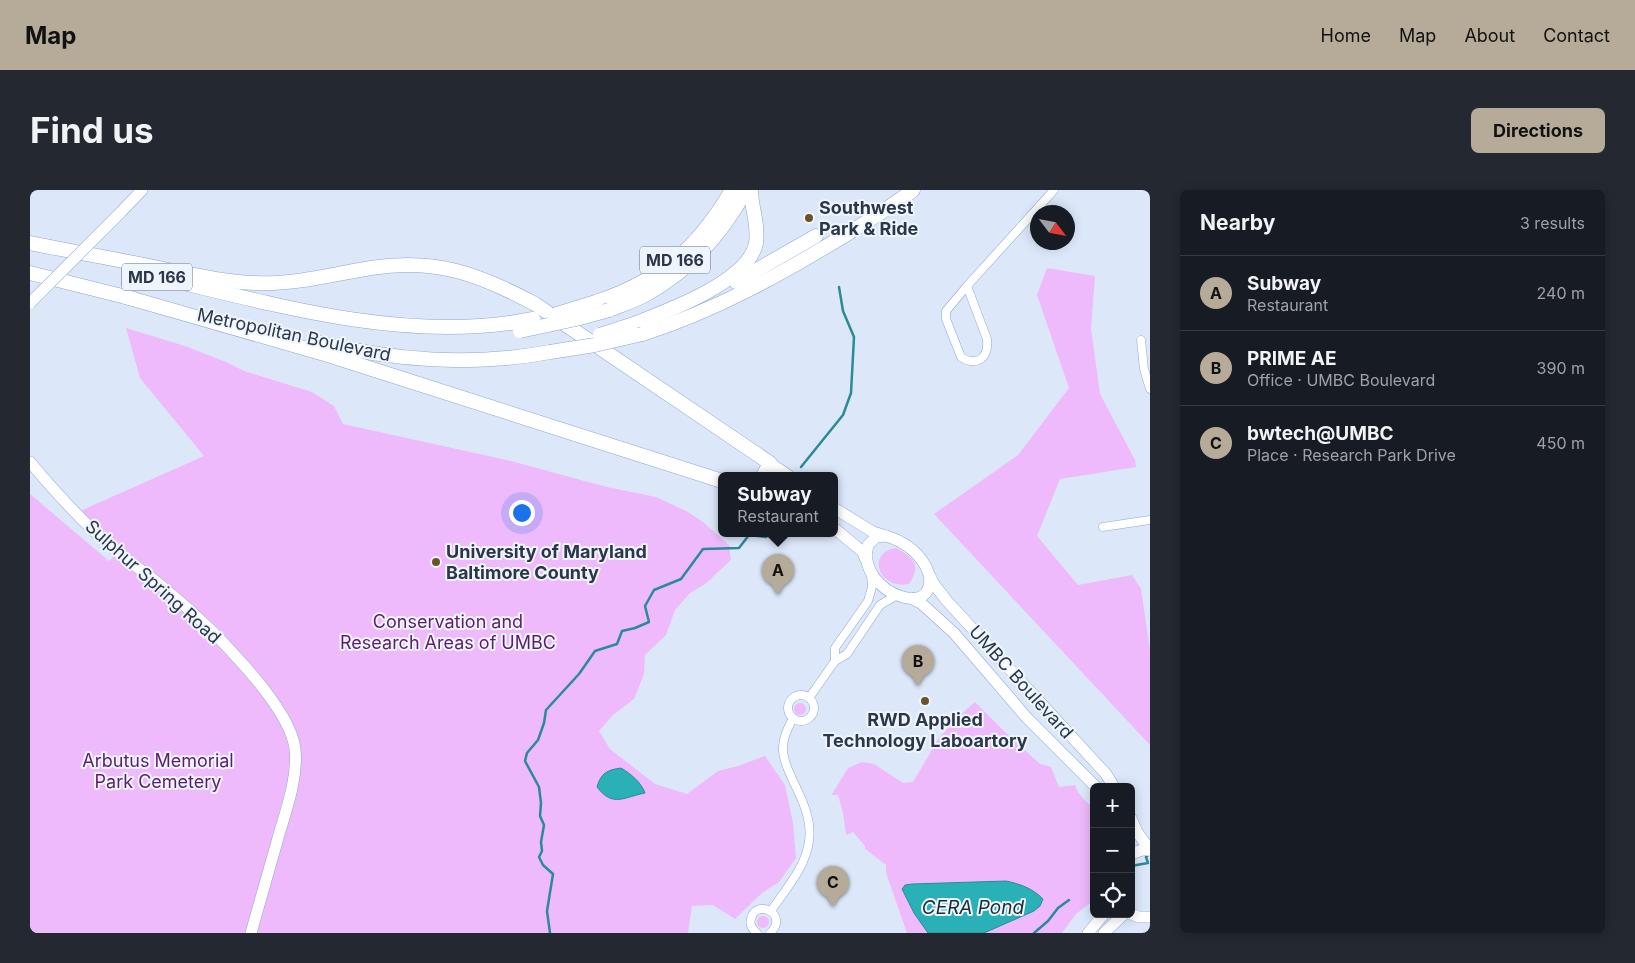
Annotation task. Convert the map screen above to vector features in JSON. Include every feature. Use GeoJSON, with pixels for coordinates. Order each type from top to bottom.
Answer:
{"type":"FeatureCollection","features":[{"type":"Feature","properties":{"kind":"highway","name":"Metropolitan Boulevard"},"geometry":{"type":"LineString","coordinates":[[30,245],[285,307],[397,326],[515,327],[570,311],[638,286],[676,260],[692,246],[706,231],[732,190]]}},
{"type":"Feature","properties":{"kind":"highway"},"geometry":{"type":"LineString","coordinates":[[515,327],[576,319],[609,310],[643,296],[664,284],[684,268],[716,237],[746,190]]}},
{"type":"Feature","properties":{"kind":"highway"},"geometry":{"type":"LineString","coordinates":[[637,329],[723,283],[745,266],[756,246],[757,234],[751,190]]}},
{"type":"Feature","properties":{"kind":"highway","name":"Metropolitan Boulevard"},"geometry":{"type":"LineString","coordinates":[[30,273],[288,336],[396,357],[460,361],[522,357],[595,345],[637,329],[668,326],[784,270],[863,224],[913,190]]}},
{"type":"Feature","properties":{"kind":"highway"},"geometry":{"type":"LineString","coordinates":[[637,329],[664,320],[696,305],[816,236]]}},
{"type":"Feature","properties":{"kind":"highway"},"geometry":{"type":"LineString","coordinates":[[30,245],[254,283],[281,282],[404,265],[454,270],[477,276],[504,287],[535,304],[770,463],[765,472]]}},
{"type":"Feature","properties":{"kind":"highway"},"geometry":{"type":"LineString","coordinates":[[126,297],[328,355],[718,479]]}},
{"type":"Feature","properties":{"kind":"street"},"geometry":{"type":"LineString","coordinates":[[30,303],[142,190]]}},
{"type":"Feature","properties":{"kind":"street"},"geometry":{"type":"LineString","coordinates":[[967,286],[988,346],[986,353],[979,360],[973,362],[961,357],[946,319],[948,307],[967,286],[1054,190]]}},
{"type":"Feature","properties":{"kind":"street"},"geometry":{"type":"LineString","coordinates":[[1141,340],[1144,369],[1150,389]]}},
{"type":"Feature","properties":{"kind":"street","name":"Sulphur Spring Road"},"geometry":{"type":"LineString","coordinates":[[30,462],[63,501],[93,530],[114,549],[170,592],[214,634],[274,702],[291,733],[294,748],[293,781],[251,933]]}},
{"type":"Feature","properties":{"kind":"street"},"geometry":{"type":"LineString","coordinates":[[770,463],[783,472]]}},
{"type":"Feature","properties":{"kind":"street"},"geometry":{"type":"LineString","coordinates":[[838,510],[874,532],[910,547],[922,560],[930,576],[931,585],[924,595],[911,598],[897,595],[882,585],[870,571]]}},
{"type":"Feature","properties":{"kind":"street"},"geometry":{"type":"LineString","coordinates":[[1103,527],[1150,520]]}},
{"type":"Feature","properties":{"kind":"street"},"geometry":{"type":"LineString","coordinates":[[835,661],[835,648],[868,601],[872,587],[870,571],[863,552],[838,531]]}},
{"type":"Feature","properties":{"kind":"street"},"geometry":{"type":"LineString","coordinates":[[865,558],[870,541],[876,537],[886,536]]}},
{"type":"Feature","properties":{"kind":"street","name":"UMBC Boulevard"},"geometry":{"type":"LineString","coordinates":[[930,576],[933,584],[943,596],[1106,774],[1112,783]]}},
{"type":"Feature","properties":{"kind":"street"},"geometry":{"type":"LineString","coordinates":[[809,698],[835,661],[847,654],[880,605],[897,595]]}},
{"type":"Feature","properties":{"kind":"street","name":"UMBC Boulevard"},"geometry":{"type":"LineString","coordinates":[[911,598],[922,604],[954,633],[1027,718],[1092,783]]}},
{"type":"Feature","properties":{"kind":"street"},"geometry":{"type":"LineString","coordinates":[[797,695],[809,698],[813,705],[812,714],[806,720],[801,721],[793,718],[788,712],[790,700],[797,695]]}},
{"type":"Feature","properties":{"kind":"street"},"geometry":{"type":"LineString","coordinates":[[771,911],[796,875],[809,843],[810,828],[808,817],[785,765],[784,738],[793,718]]}},
{"type":"Feature","properties":{"kind":"street"},"geometry":{"type":"LineString","coordinates":[[1135,827],[1150,850]]}},
{"type":"Feature","properties":{"kind":"street"},"geometry":{"type":"LineString","coordinates":[[1135,853],[1150,850]]}},
{"type":"Feature","properties":{"kind":"street"},"geometry":{"type":"LineString","coordinates":[[757,933],[750,924],[754,913],[765,909],[771,911],[776,917],[774,929],[770,933]]}},
{"type":"Feature","properties":{"kind":"street"},"geometry":{"type":"LineString","coordinates":[[1135,916],[1150,917]]}},
{"type":"Feature","properties":{"kind":"street"},"geometry":{"type":"LineString","coordinates":[[1088,933],[1101,918]]}},
{"type":"Feature","properties":{"kind":"street"},"geometry":{"type":"LineString","coordinates":[[1104,933],[1120,918]]}},
{"type":"Feature","properties":{"kind":"green space"},"geometry":{"type":"Polygon","coordinates":[[[1047,268],[1095,276],[1091,328],[1100,394],[1135,460],[1136,467],[1060,479],[1037,536],[1078,585],[1132,575],[1141,589],[1150,650],[1150,745],[934,514],[1018,455],[1069,388],[1037,295],[1047,268]]]}},
{"type":"Feature","properties":{"kind":"green space","name":"Conservation and Research Areas of UMBC"},"geometry":{"type":"Polygon","coordinates":[[[126,328],[185,346],[244,371],[312,392],[334,406],[343,424],[511,461],[607,487],[656,497],[688,512],[703,522],[729,545],[731,560],[705,584],[690,593],[675,610],[666,635],[645,655],[644,674],[634,699],[613,715],[599,731],[610,749],[655,784],[687,794],[718,771],[765,756],[785,785],[793,823],[796,858],[779,882],[762,893],[735,919],[713,905],[692,906],[688,933],[257,933],[299,777],[300,755],[269,688],[222,632],[175,590],[121,550],[80,511],[204,456],[140,378],[126,328]]]}},
{"type":"Feature","properties":{"kind":"green space","name":"Arbutus Memorial Park Cemetery"},"geometry":{"type":"Polygon","coordinates":[[[30,494],[109,561],[115,555],[167,596],[212,638],[281,720],[290,747],[291,763],[247,933],[30,933],[30,494]]]}},
{"type":"Feature","properties":{"kind":"green space"},"geometry":{"type":"Polygon","coordinates":[[[896,548],[914,562],[915,572],[909,584],[898,584],[890,581],[883,576],[880,570],[881,556],[887,551],[896,548]]]}},
{"type":"Feature","properties":{"kind":"green space"},"geometry":{"type":"Polygon","coordinates":[[[975,702],[1040,764],[1051,767],[1059,787],[1075,785],[1081,796],[1090,806],[1090,903],[1076,914],[1062,933],[907,933],[886,873],[886,865],[865,849],[865,846],[853,832],[846,834],[838,795],[832,794],[848,768],[862,762],[874,764],[903,783],[913,782],[939,738],[975,702]]]}},
{"type":"Feature","properties":{"kind":"green space"},"geometry":{"type":"Polygon","coordinates":[[[798,703],[802,703],[806,709],[802,715],[798,715],[794,711],[794,707],[798,703]]]}},
{"type":"Feature","properties":{"kind":"green space"},"geometry":{"type":"Polygon","coordinates":[[[761,916],[765,916],[769,922],[765,928],[761,928],[757,924],[757,920],[761,916]]]}},
{"type":"Feature","properties":{"kind":"water"},"geometry":{"type":"Polygon","coordinates":[[[621,768],[641,785],[645,793],[614,799],[608,797],[597,787],[600,778],[608,771],[621,768]]]}},
{"type":"Feature","properties":{"kind":"water","name":"CERA Pond"},"geometry":{"type":"Polygon","coordinates":[[[1006,881],[1026,887],[1043,899],[1040,906],[1034,911],[984,933],[928,933],[914,913],[902,889],[905,885],[912,884],[1006,881]]]}},
{"type":"Feature","properties":{"kind":"waterway"},"geometry":{"type":"LineString","coordinates":[[801,467],[843,415],[851,393],[854,337],[843,311],[839,287]]}},
{"type":"Feature","properties":{"kind":"waterway"},"geometry":{"type":"LineString","coordinates":[[550,933],[547,911],[553,874],[543,865],[539,857],[542,851],[541,842],[544,825],[540,816],[539,787],[525,761],[527,753],[538,740],[546,710],[579,674],[595,651],[617,644],[622,631],[649,622],[645,606],[654,590],[681,579],[703,549],[739,548],[747,537]]}},
{"type":"Feature","properties":{"kind":"waterway"},"geometry":{"type":"LineString","coordinates":[[1135,865],[1148,863],[1146,857],[1148,855]]}},
{"type":"Feature","properties":{"kind":"waterway"},"geometry":{"type":"LineString","coordinates":[[1034,933],[1048,921],[1058,908],[1069,900]]}},
{"type":"Feature","properties":{"kind":"place","name":"Southwest Park & Ride"},"geometry":{"type":"Point","coordinates":[809,218]}},
{"type":"Feature","properties":{"kind":"place","name":"University of Maryland Baltimore County"},"geometry":{"type":"Point","coordinates":[436,562]}},
{"type":"Feature","properties":{"kind":"place","name":"Subway"},"geometry":{"type":"Point","coordinates":[778,595]}},
{"type":"Feature","properties":{"kind":"place","name":"PRIME AE"},"geometry":{"type":"Point","coordinates":[918,686]}},
{"type":"Feature","properties":{"kind":"place","name":"RWD Applied Technology Laboartory"},"geometry":{"type":"Point","coordinates":[925,701]}},
{"type":"Feature","properties":{"kind":"place","name":"bwtech@UMBC"},"geometry":{"type":"Point","coordinates":[833,907]}}]}
